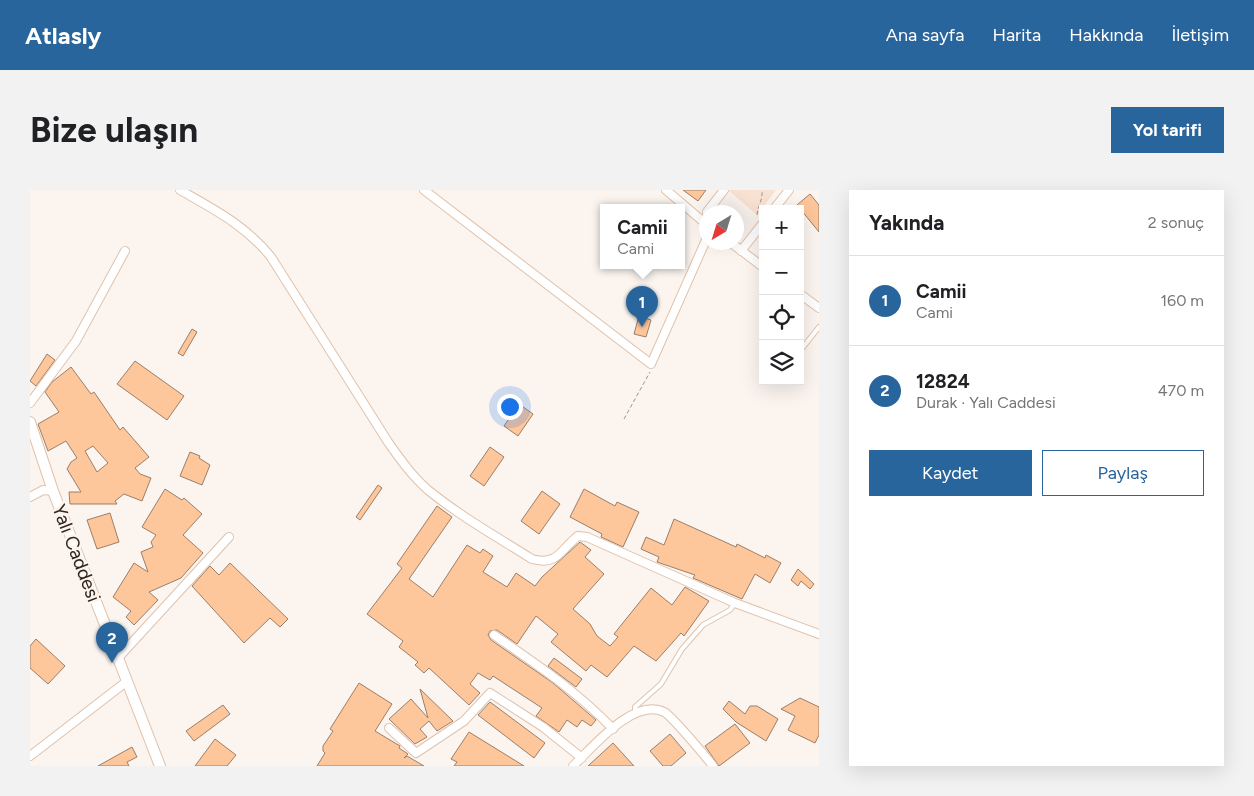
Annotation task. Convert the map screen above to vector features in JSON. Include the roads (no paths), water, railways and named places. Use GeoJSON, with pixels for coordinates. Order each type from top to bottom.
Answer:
{"type":"FeatureCollection","features":[{"type":"Feature","properties":{"kind":"street"},"geometry":{"type":"LineString","coordinates":[[424,190],[651,364],[702,250]]}},
{"type":"Feature","properties":{"kind":"street"},"geometry":{"type":"LineString","coordinates":[[666,190],[699,213]]}},
{"type":"Feature","properties":{"kind":"street"},"geometry":{"type":"LineString","coordinates":[[713,205],[724,190]]}},
{"type":"Feature","properties":{"kind":"street"},"geometry":{"type":"LineString","coordinates":[[777,205],[789,190]]}},
{"type":"Feature","properties":{"kind":"street"},"geometry":{"type":"LineString","coordinates":[[182,191],[242,227],[262,245],[388,442],[408,470],[428,489],[532,559],[542,562],[556,559],[578,536],[588,536],[735,603],[819,634]]}},
{"type":"Feature","properties":{"kind":"street"},"geometry":{"type":"LineString","coordinates":[[759,228],[741,251],[759,264]]}},
{"type":"Feature","properties":{"kind":"street"},"geometry":{"type":"LineString","coordinates":[[30,403],[76,341],[125,251]]}},
{"type":"Feature","properties":{"kind":"street"},"geometry":{"type":"LineString","coordinates":[[801,295],[819,308]]}},
{"type":"Feature","properties":{"kind":"street","name":"Yalı Caddesi"},"geometry":{"type":"LineString","coordinates":[[30,422],[32,436],[160,766]]}},
{"type":"Feature","properties":{"kind":"street"},"geometry":{"type":"LineString","coordinates":[[30,497],[43,490],[53,491]]}},
{"type":"Feature","properties":{"kind":"street"},"geometry":{"type":"LineString","coordinates":[[117,659],[229,537]]}},
{"type":"Feature","properties":{"kind":"street"},"geometry":{"type":"LineString","coordinates":[[494,635],[564,684],[614,729]]}},
{"type":"Feature","properties":{"kind":"street"},"geometry":{"type":"LineString","coordinates":[[30,756],[126,682]]}},
{"type":"Feature","properties":{"kind":"street"},"geometry":{"type":"LineString","coordinates":[[388,728],[416,753],[464,721],[490,692],[543,727],[582,758]]}},
{"type":"Feature","properties":{"kind":"street"},"geometry":{"type":"LineString","coordinates":[[573,766],[628,716],[651,708],[666,712],[713,766]]}},
{"type":"Feature","properties":{"kind":"lane"},"geometry":{"type":"LineString","coordinates":[[804,346],[819,327]]}},
{"type":"Feature","properties":{"kind":"lane"},"geometry":{"type":"LineString","coordinates":[[635,713],[635,707],[661,684],[682,649],[703,625],[730,610],[735,603]]}},
{"type":"Feature","properties":{"kind":"place","name":"Camii"},"geometry":{"type":"Point","coordinates":[642,327]}},
{"type":"Feature","properties":{"kind":"place","name":"12824"},"geometry":{"type":"Point","coordinates":[112,663]}}]}
